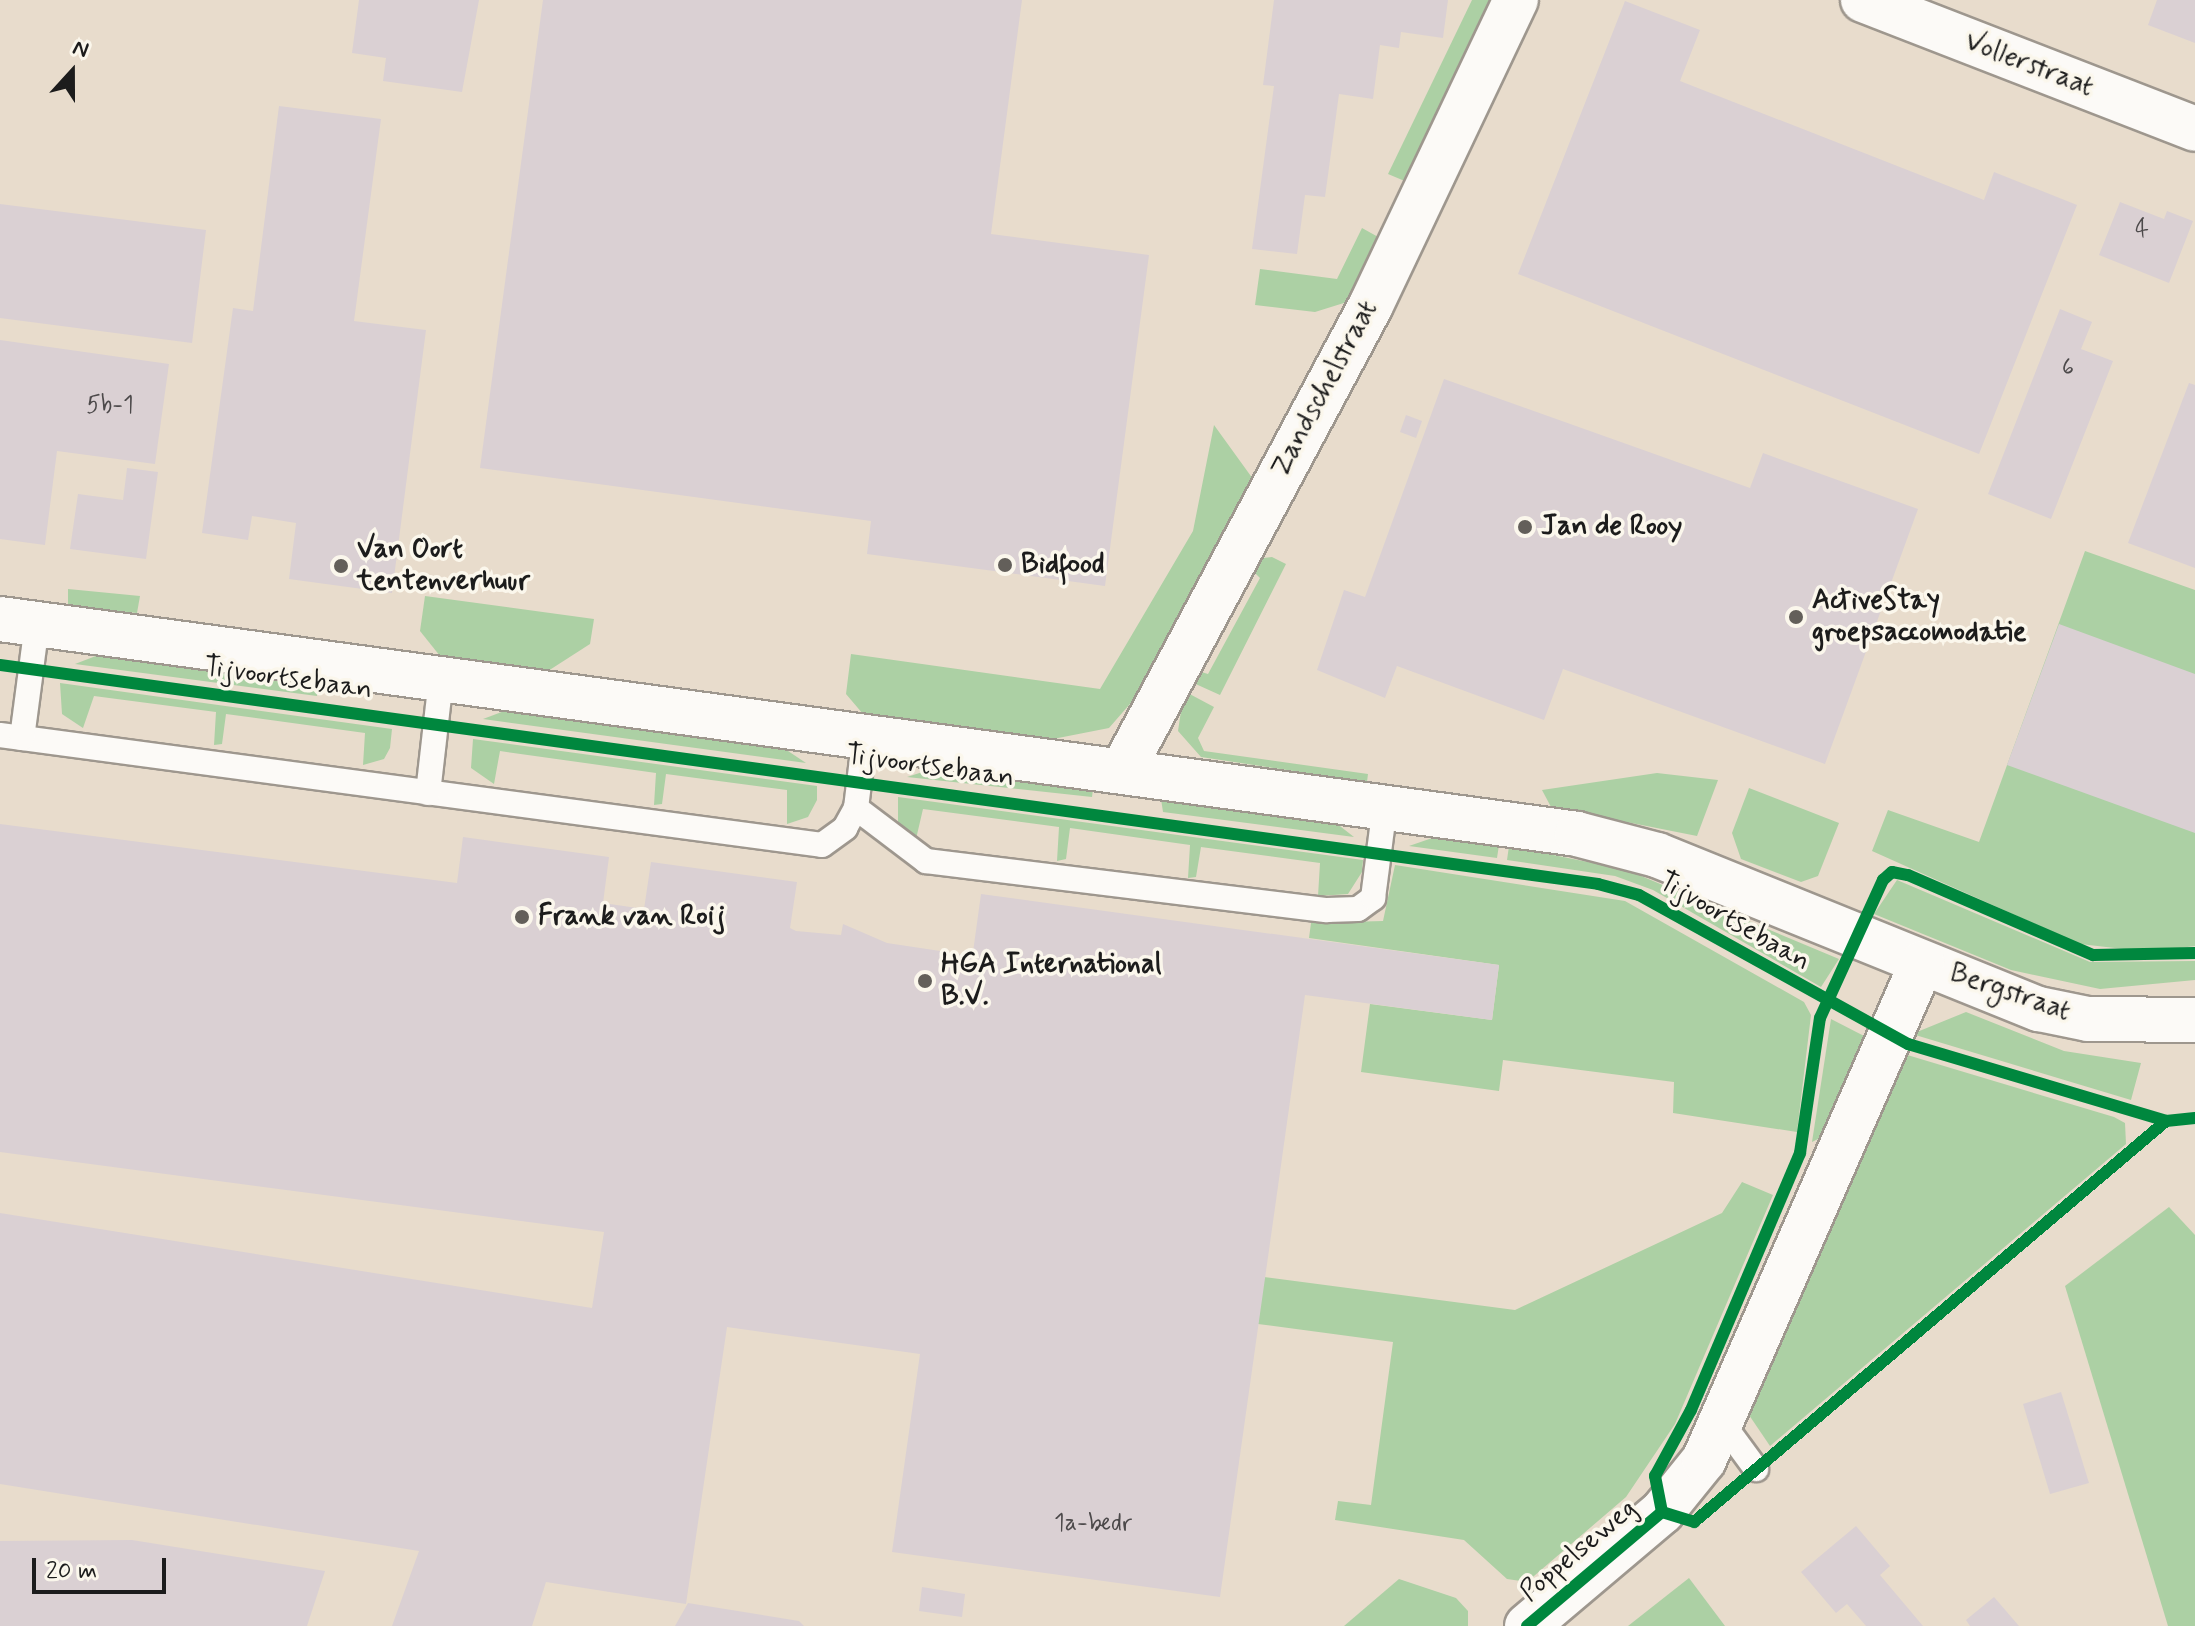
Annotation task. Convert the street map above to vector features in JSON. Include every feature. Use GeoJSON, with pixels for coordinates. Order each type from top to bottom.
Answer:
{"type":"FeatureCollection","features":[{"type":"Feature","properties":{"kind":"street","name":"Zandschelstraat"},"geometry":{"type":"LineString","coordinates":[[1122,771],[1371,305],[1516,0]]}},
{"type":"Feature","properties":{"kind":"street","name":"Vollerstraat"},"geometry":{"type":"LineString","coordinates":[[1863,0],[2195,129]]}},
{"type":"Feature","properties":{"kind":"street","name":"Tijvoortsebaan"},"geometry":{"type":"LineString","coordinates":[[18,622],[1577,834],[1657,855],[1922,963]]}},
{"type":"Feature","properties":{"kind":"street","name":"Bergstraat"},"geometry":{"type":"LineString","coordinates":[[1922,963],[2051,1012],[2142,1022],[2195,1020]]}},
{"type":"Feature","properties":{"kind":"street","name":"Poppelseweg"},"geometry":{"type":"LineString","coordinates":[[1527,1626],[1662,1512],[1723,1424],[1922,963]]}},
{"type":"Feature","properties":{"kind":"lane"},"geometry":{"type":"LineString","coordinates":[[18,622],[11,736],[428,793],[822,845],[845,828],[856,808],[865,735]]}},
{"type":"Feature","properties":{"kind":"lane"},"geometry":{"type":"LineString","coordinates":[[428,793],[441,679]]}},
{"type":"Feature","properties":{"kind":"lane"},"geometry":{"type":"LineString","coordinates":[[856,808],[926,861],[1327,910],[1358,909],[1373,898],[1385,806]]}},
{"type":"Feature","properties":{"kind":"lane"},"geometry":{"type":"LineString","coordinates":[[1723,1424],[1756,1469]]}},
{"type":"Feature","properties":{"kind":"green space"},"geometry":{"type":"Polygon","coordinates":[[[1472,0],[1494,0],[1407,182],[1388,174],[1472,0]]]}},
{"type":"Feature","properties":{"kind":"green space"},"geometry":{"type":"Polygon","coordinates":[[[1362,228],[1380,238],[1347,302],[1315,312],[1255,305],[1260,269],[1337,279],[1362,228]]]}},
{"type":"Feature","properties":{"kind":"green space"},"geometry":{"type":"Polygon","coordinates":[[[1214,425],[1253,479],[1136,697],[1109,728],[1053,739],[863,714],[846,694],[851,654],[1100,689],[1193,531],[1214,425]]]}},
{"type":"Feature","properties":{"kind":"green space"},"geometry":{"type":"Polygon","coordinates":[[[2085,551],[2195,590],[2195,946],[2150,952],[2080,944],[1872,851],[1888,810],[1979,842],[2085,551]]]}},
{"type":"Feature","properties":{"kind":"green space"},"geometry":{"type":"Polygon","coordinates":[[[1272,557],[1286,564],[1220,695],[1189,681],[1195,670],[1208,674],[1260,578],[1250,568],[1255,559],[1272,557]]]}},
{"type":"Feature","properties":{"kind":"green space"},"geometry":{"type":"Polygon","coordinates":[[[68,589],[140,596],[137,613],[68,606],[68,589]]]}},
{"type":"Feature","properties":{"kind":"green space"},"geometry":{"type":"Polygon","coordinates":[[[425,596],[594,619],[590,644],[548,671],[440,656],[420,631],[425,596]]]}},
{"type":"Feature","properties":{"kind":"green space"},"geometry":{"type":"Polygon","coordinates":[[[101,654],[317,684],[317,696],[75,664],[101,654]]]}},
{"type":"Feature","properties":{"kind":"green space"},"geometry":{"type":"Polygon","coordinates":[[[60,683],[392,729],[390,748],[384,759],[363,765],[365,733],[226,714],[222,744],[214,745],[216,712],[94,696],[83,728],[62,714],[60,683]]]}},
{"type":"Feature","properties":{"kind":"green space"},"geometry":{"type":"Polygon","coordinates":[[[1184,691],[1214,707],[1198,738],[1204,751],[1368,774],[1367,782],[1201,757],[1178,731],[1184,691]]]}},
{"type":"Feature","properties":{"kind":"green space"},"geometry":{"type":"Polygon","coordinates":[[[507,710],[782,747],[806,763],[483,719],[507,710]]]}},
{"type":"Feature","properties":{"kind":"green space"},"geometry":{"type":"Polygon","coordinates":[[[473,739],[817,786],[817,800],[808,817],[787,824],[787,790],[666,774],[662,804],[654,805],[656,773],[500,751],[494,784],[471,768],[473,739]]]}},
{"type":"Feature","properties":{"kind":"green space"},"geometry":{"type":"Polygon","coordinates":[[[935,768],[1093,789],[1092,797],[907,777],[935,768]]]}},
{"type":"Feature","properties":{"kind":"green space"},"geometry":{"type":"Polygon","coordinates":[[[1657,773],[1718,780],[1697,836],[1551,807],[1542,790],[1657,773]]]}},
{"type":"Feature","properties":{"kind":"green space"},"geometry":{"type":"Polygon","coordinates":[[[1749,788],[1839,823],[1818,876],[1801,882],[1741,859],[1732,833],[1749,788]]]}},
{"type":"Feature","properties":{"kind":"green space"},"geometry":{"type":"Polygon","coordinates":[[[898,797],[1363,860],[1362,872],[1348,894],[1318,896],[1320,863],[1201,847],[1196,877],[1188,878],[1190,845],[1070,828],[1066,859],[1057,861],[1059,827],[923,809],[916,839],[898,828],[898,797]]]}},
{"type":"Feature","properties":{"kind":"green space"},"geometry":{"type":"Polygon","coordinates":[[[1161,799],[1336,823],[1354,837],[1163,812],[1161,799]]]}},
{"type":"Feature","properties":{"kind":"green space"},"geometry":{"type":"Polygon","coordinates":[[[1438,836],[1499,845],[1497,858],[1409,846],[1438,836]]]}},
{"type":"Feature","properties":{"kind":"green space"},"geometry":{"type":"Polygon","coordinates":[[[1509,846],[1627,870],[1839,959],[1821,987],[1653,890],[1615,876],[1507,860],[1509,846]]]}},
{"type":"Feature","properties":{"kind":"green space"},"geometry":{"type":"Polygon","coordinates":[[[1395,865],[1625,901],[1804,1002],[1811,1015],[1797,1132],[1673,1113],[1674,1082],[1503,1060],[1499,1091],[1361,1072],[1370,1004],[1492,1020],[1499,965],[1309,938],[1311,923],[1383,921],[1395,865]]]}},
{"type":"Feature","properties":{"kind":"green space"},"geometry":{"type":"Polygon","coordinates":[[[1897,880],[2090,962],[2195,961],[2195,980],[2100,989],[2011,970],[1874,914],[1897,880]]]}},
{"type":"Feature","properties":{"kind":"green space"},"geometry":{"type":"Polygon","coordinates":[[[1966,1012],[2064,1051],[2141,1063],[2131,1100],[1912,1034],[1966,1012]]]}},
{"type":"Feature","properties":{"kind":"green space"},"geometry":{"type":"Polygon","coordinates":[[[1831,1019],[1866,1037],[1824,1136],[1812,1142],[1831,1019]]]}},
{"type":"Feature","properties":{"kind":"green space"},"geometry":{"type":"Polygon","coordinates":[[[1904,1054],[2114,1117],[2125,1123],[2126,1144],[1770,1446],[1749,1415],[1904,1054]]]}},
{"type":"Feature","properties":{"kind":"green space"},"geometry":{"type":"Polygon","coordinates":[[[1742,1182],[1773,1195],[1675,1424],[1626,1497],[1527,1582],[1507,1579],[1464,1540],[1335,1520],[1338,1501],[1371,1505],[1393,1342],[1258,1324],[1264,1277],[1515,1310],[1722,1213],[1742,1182]]]}},
{"type":"Feature","properties":{"kind":"green space"},"geometry":{"type":"Polygon","coordinates":[[[2169,1207],[2195,1235],[2195,1626],[2168,1626],[2065,1286],[2169,1207]]]}},
{"type":"Feature","properties":{"kind":"green space"},"geometry":{"type":"Polygon","coordinates":[[[1689,1578],[1725,1626],[1628,1626],[1689,1578]]]}},
{"type":"Feature","properties":{"kind":"green space"},"geometry":{"type":"Polygon","coordinates":[[[1399,1579],[1456,1598],[1468,1611],[1468,1626],[1344,1626],[1399,1579]]]}},
{"type":"Feature","properties":{"kind":"building"},"geometry":{"type":"Polygon","coordinates":[[[359,0],[479,0],[462,92],[383,81],[386,58],[352,53],[359,0]]]}},
{"type":"Feature","properties":{"kind":"building"},"geometry":{"type":"Polygon","coordinates":[[[543,0],[1022,0],[991,234],[1149,255],[1105,586],[867,554],[871,521],[480,468],[543,0]]]}},
{"type":"Feature","properties":{"kind":"building"},"geometry":{"type":"Polygon","coordinates":[[[1274,0],[1448,0],[1443,38],[1401,32],[1399,48],[1380,45],[1373,99],[1339,94],[1325,197],[1305,195],[1297,254],[1252,249],[1274,86],[1263,85],[1274,0]]]}},
{"type":"Feature","properties":{"kind":"building"},"geometry":{"type":"Polygon","coordinates":[[[2157,0],[2195,0],[2195,43],[2148,25],[2157,0]]]}},
{"type":"Feature","properties":{"kind":"building"},"geometry":{"type":"Polygon","coordinates":[[[1625,1],[1700,30],[1680,81],[1984,200],[1994,172],[2077,205],[1979,454],[1518,274],[1625,1]]]}},
{"type":"Feature","properties":{"kind":"building"},"geometry":{"type":"Polygon","coordinates":[[[279,106],[381,119],[354,321],[426,330],[392,593],[289,579],[296,523],[252,516],[248,540],[202,533],[233,308],[253,311],[279,106]]]}},
{"type":"Feature","properties":{"kind":"building"},"geometry":{"type":"Polygon","coordinates":[[[2120,202],[2164,219],[2167,211],[2193,221],[2169,283],[2099,255],[2120,202]]]}},
{"type":"Feature","properties":{"kind":"building"},"geometry":{"type":"Polygon","coordinates":[[[0,204],[206,230],[192,343],[0,318],[0,204]]]}},
{"type":"Feature","properties":{"kind":"building"},"geometry":{"type":"Polygon","coordinates":[[[2060,309],[2092,322],[2081,349],[2113,361],[2051,519],[1988,494],[2060,309]]]}},
{"type":"Feature","properties":{"kind":"building"},"geometry":{"type":"Polygon","coordinates":[[[0,340],[169,364],[155,464],[57,451],[45,545],[0,539],[0,340]]]}},
{"type":"Feature","properties":{"kind":"building"},"geometry":{"type":"Polygon","coordinates":[[[1444,379],[1750,488],[1763,453],[1918,509],[1825,764],[1563,669],[1544,720],[1397,666],[1385,698],[1317,670],[1344,590],[1365,597],[1444,379]]]}},
{"type":"Feature","properties":{"kind":"building"},"geometry":{"type":"Polygon","coordinates":[[[2189,383],[2195,385],[2195,568],[2128,543],[2189,383]]]}},
{"type":"Feature","properties":{"kind":"building"},"geometry":{"type":"Polygon","coordinates":[[[1406,415],[1422,421],[1416,438],[1400,432],[1406,415]]]}},
{"type":"Feature","properties":{"kind":"building"},"geometry":{"type":"Polygon","coordinates":[[[127,468],[158,472],[146,559],[70,549],[78,494],[123,500],[127,468]]]}},
{"type":"Feature","properties":{"kind":"building"},"geometry":{"type":"Polygon","coordinates":[[[2059,624],[2195,674],[2195,833],[2007,765],[2059,624]]]}},
{"type":"Feature","properties":{"kind":"building"},"geometry":{"type":"Polygon","coordinates":[[[0,824],[457,883],[463,837],[609,857],[603,903],[644,909],[651,862],[797,882],[790,928],[796,931],[841,935],[843,924],[887,943],[967,955],[973,952],[981,894],[1499,965],[1492,1020],[1305,995],[1220,1597],[892,1552],[920,1354],[727,1327],[686,1604],[546,1582],[532,1626],[392,1626],[419,1551],[0,1484],[0,1213],[592,1308],[604,1232],[0,1152],[0,824]]]}},
{"type":"Feature","properties":{"kind":"building"},"geometry":{"type":"Polygon","coordinates":[[[2061,1392],[2089,1483],[2050,1494],[2023,1404],[2061,1392]]]}},
{"type":"Feature","properties":{"kind":"building"},"geometry":{"type":"Polygon","coordinates":[[[1856,1526],[1890,1566],[1880,1575],[1923,1626],[1866,1626],[1847,1604],[1836,1613],[1801,1572],[1856,1526]]]}},
{"type":"Feature","properties":{"kind":"building"},"geometry":{"type":"Polygon","coordinates":[[[132,1540],[325,1571],[307,1626],[0,1626],[0,1541],[132,1540]]]}},
{"type":"Feature","properties":{"kind":"building"},"geometry":{"type":"Polygon","coordinates":[[[922,1587],[965,1594],[962,1617],[919,1611],[922,1587]]]}},
{"type":"Feature","properties":{"kind":"building"},"geometry":{"type":"Polygon","coordinates":[[[1994,1597],[2019,1626],[1970,1626],[1966,1620],[1994,1597]]]}},
{"type":"Feature","properties":{"kind":"building"},"geometry":{"type":"Polygon","coordinates":[[[688,1603],[799,1621],[804,1626],[675,1626],[688,1603]]]}},
{"type":"Feature","properties":{"kind":"cycle path"},"geometry":{"type":"LineString","coordinates":[[0,665],[1598,884],[1639,895],[1908,1044],[2166,1121],[2195,1118]]}},
{"type":"Feature","properties":{"kind":"cycle path"},"geometry":{"type":"LineString","coordinates":[[1662,1512],[1655,1476],[1691,1410],[1800,1153],[1820,1018],[1883,880],[1892,872],[1908,875],[2093,955],[2195,953]]}},
{"type":"Feature","properties":{"kind":"cycle path"},"geometry":{"type":"LineString","coordinates":[[1662,1512],[1694,1522],[2166,1121]]}},
{"type":"Feature","properties":{"kind":"cycle path"},"geometry":{"type":"LineString","coordinates":[[1527,1626],[1662,1512]]}},
{"type":"Feature","properties":{"kind":"place","name":"Jan de Rooy"},"geometry":{"type":"Point","coordinates":[1525,527]}},
{"type":"Feature","properties":{"kind":"place","name":"Bidfood"},"geometry":{"type":"Point","coordinates":[1005,565]}},
{"type":"Feature","properties":{"kind":"place","name":"Van Oort tentenverhuur"},"geometry":{"type":"Point","coordinates":[341,566]}},
{"type":"Feature","properties":{"kind":"place","name":"ActiveStay groepsaccomodatie"},"geometry":{"type":"Point","coordinates":[1796,617]}},
{"type":"Feature","properties":{"kind":"place","name":"Frank van Roij"},"geometry":{"type":"Point","coordinates":[522,917]}},
{"type":"Feature","properties":{"kind":"place","name":"HGA International B.V."},"geometry":{"type":"Point","coordinates":[925,981]}}]}
